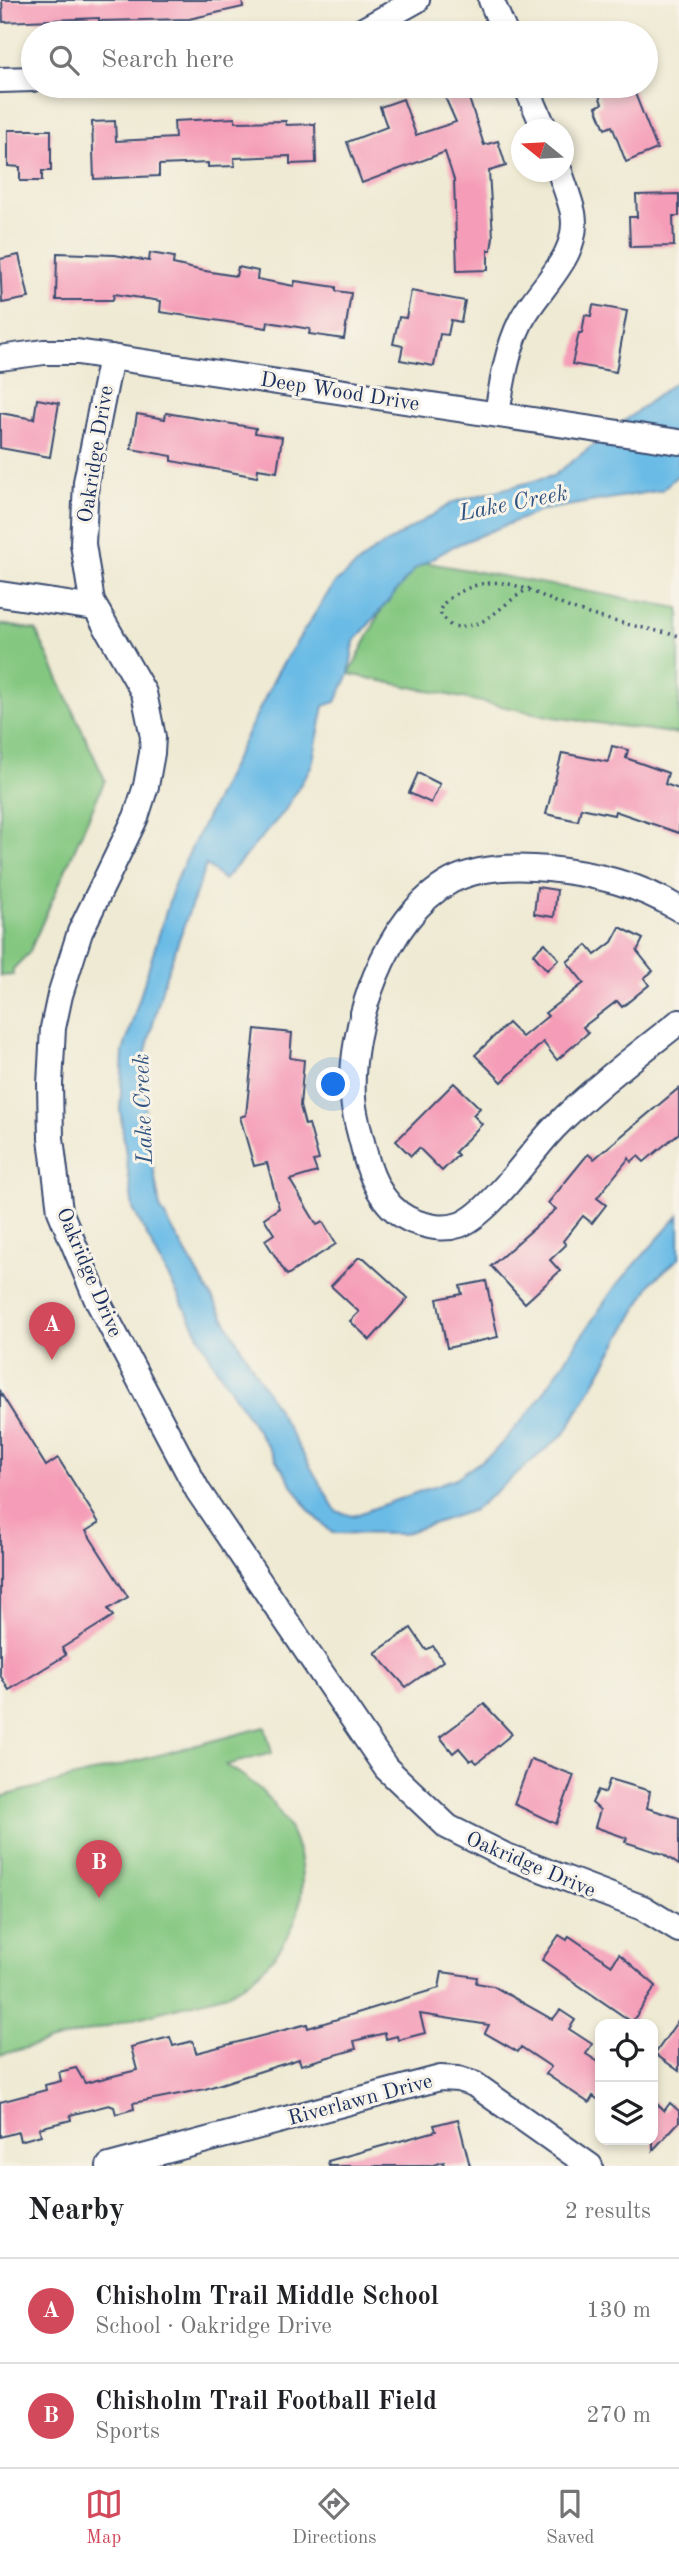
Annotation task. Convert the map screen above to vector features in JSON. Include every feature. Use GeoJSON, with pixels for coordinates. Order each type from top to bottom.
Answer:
{"type":"FeatureCollection","features":[{"type":"Feature","properties":{"kind":"street"},"geometry":{"type":"LineString","coordinates":[[379,21],[417,0]]}},
{"type":"Feature","properties":{"kind":"street"},"geometry":{"type":"LineString","coordinates":[[491,0],[500,21]]}},
{"type":"Feature","properties":{"kind":"street"},"geometry":{"type":"LineString","coordinates":[[0,80],[21,79]]}},
{"type":"Feature","properties":{"kind":"street"},"geometry":{"type":"LineString","coordinates":[[531,98],[540,119]]}},
{"type":"Feature","properties":{"kind":"street"},"geometry":{"type":"LineString","coordinates":[[497,414],[504,370],[521,321],[562,264],[574,234],[573,213],[563,182]]}},
{"type":"Feature","properties":{"kind":"street","name":"Deep Wood Drive"},"geometry":{"type":"LineString","coordinates":[[0,358],[44,352],[111,357],[679,442]]}},
{"type":"Feature","properties":{"kind":"street","name":"Oakridge Drive"},"geometry":{"type":"LineString","coordinates":[[111,357],[83,513],[83,544],[95,608],[138,680],[153,737],[146,786],[136,817],[80,932],[68,963],[53,1028],[51,1138],[60,1211],[96,1298],[198,1491],[386,1768],[448,1827],[504,1855],[643,1908],[679,1930]]}},
{"type":"Feature","properties":{"kind":"street"},"geometry":{"type":"LineString","coordinates":[[0,594],[95,608]]}},
{"type":"Feature","properties":{"kind":"street"},"geometry":{"type":"LineString","coordinates":[[679,909],[625,883],[576,872],[526,867],[500,868],[454,879],[423,902],[386,953],[367,998],[354,1064],[355,1114],[365,1156],[381,1195],[398,1212],[412,1221],[434,1228],[461,1225],[478,1214],[553,1129],[589,1094],[679,1022]]}},
{"type":"Feature","properties":{"kind":"street","name":"Riverlawn Drive"},"geometry":{"type":"LineString","coordinates":[[109,2166],[440,2078],[458,2079],[474,2084],[590,2166]]}},
{"type":"Feature","properties":{"kind":"path"},"geometry":{"type":"LineString","coordinates":[[530,588],[492,619],[479,625],[451,626],[439,612],[443,602],[476,584],[507,582],[530,588],[576,610],[679,636]]}},
{"type":"Feature","properties":{"kind":"green space"},"geometry":{"type":"Polygon","coordinates":[[[407,559],[679,608],[679,734],[553,717],[349,674],[407,559]]]}},
{"type":"Feature","properties":{"kind":"green space"},"geometry":{"type":"Polygon","coordinates":[[[0,624],[36,630],[105,780],[29,953],[13,969],[13,975],[0,976],[0,624]]]}},
{"type":"Feature","properties":{"kind":"green space"},"geometry":{"type":"Polygon","coordinates":[[[265,1727],[272,1753],[226,1765],[259,1788],[282,1816],[297,1847],[302,1880],[298,1912],[284,1943],[260,1971],[227,1994],[0,2055],[0,1797],[265,1727]]]}},
{"type":"Feature","properties":{"kind":"water","name":"Lake Creek"},"geometry":{"type":"Polygon","coordinates":[[[679,379],[679,474],[662,490],[543,510],[454,546],[415,569],[354,642],[349,674],[336,702],[324,706],[312,765],[284,812],[224,880],[206,865],[164,981],[146,1051],[145,1119],[160,1208],[336,1511],[353,1516],[456,1478],[493,1453],[533,1408],[614,1288],[679,1215],[679,1258],[652,1282],[566,1432],[474,1510],[402,1534],[332,1533],[308,1509],[214,1364],[133,1209],[120,1110],[123,1052],[175,882],[278,671],[334,584],[372,552],[454,502],[553,476],[679,379]]]}},
{"type":"Feature","properties":{"kind":"building"},"geometry":{"type":"Polygon","coordinates":[[[2,0],[242,0],[243,7],[189,19],[99,21],[99,18],[3,22],[2,0]]]}},
{"type":"Feature","properties":{"kind":"building"},"geometry":{"type":"Polygon","coordinates":[[[445,98],[469,98],[484,145],[498,141],[506,166],[489,171],[493,237],[491,250],[488,250],[488,270],[457,271],[454,180],[445,152],[362,183],[347,142],[387,127],[380,107],[403,99],[416,135],[456,122],[445,98]]]}},
{"type":"Feature","properties":{"kind":"building"},"geometry":{"type":"Polygon","coordinates":[[[600,98],[637,98],[657,149],[626,162],[612,126],[605,129],[596,107],[602,104],[600,98]]]}},
{"type":"Feature","properties":{"kind":"building"},"geometry":{"type":"Polygon","coordinates":[[[235,118],[235,122],[286,121],[286,125],[315,124],[316,163],[290,164],[290,156],[234,158],[235,166],[208,167],[208,163],[159,165],[159,176],[94,179],[92,122],[115,121],[116,141],[175,138],[174,121],[235,118]]]}},
{"type":"Feature","properties":{"kind":"building"},"geometry":{"type":"Polygon","coordinates":[[[8,130],[51,130],[51,171],[42,171],[42,181],[20,181],[20,167],[8,166],[8,130]]]}},
{"type":"Feature","properties":{"kind":"building"},"geometry":{"type":"Polygon","coordinates":[[[679,194],[679,216],[673,216],[674,246],[630,247],[629,217],[637,217],[636,195],[679,194]]]}},
{"type":"Feature","properties":{"kind":"building"},"geometry":{"type":"Polygon","coordinates":[[[57,253],[115,255],[149,261],[150,253],[174,257],[173,264],[199,270],[236,276],[238,267],[258,271],[257,279],[294,286],[295,281],[336,287],[336,291],[351,293],[344,339],[309,334],[310,329],[268,322],[267,328],[160,312],[161,301],[114,294],[113,300],[56,300],[57,253]]]}},
{"type":"Feature","properties":{"kind":"building"},"geometry":{"type":"Polygon","coordinates":[[[19,255],[29,298],[2,303],[0,259],[19,255]]]}},
{"type":"Feature","properties":{"kind":"building"},"geometry":{"type":"Polygon","coordinates":[[[411,291],[465,301],[461,322],[451,320],[448,335],[440,334],[434,366],[400,360],[403,346],[393,344],[399,317],[406,318],[411,291]]]}},
{"type":"Feature","properties":{"kind":"building"},"geometry":{"type":"Polygon","coordinates":[[[593,305],[627,311],[616,372],[572,364],[585,315],[591,316],[593,305]]]}},
{"type":"Feature","properties":{"kind":"building"},"geometry":{"type":"Polygon","coordinates":[[[37,399],[59,403],[50,457],[0,448],[0,413],[34,419],[37,399]]]}},
{"type":"Feature","properties":{"kind":"building"},"geometry":{"type":"Polygon","coordinates":[[[166,413],[256,428],[255,433],[282,437],[277,472],[258,469],[257,477],[172,461],[172,456],[131,449],[137,414],[165,419],[166,413]]]}},
{"type":"Feature","properties":{"kind":"building"},"geometry":{"type":"Polygon","coordinates":[[[612,746],[628,750],[626,758],[668,773],[665,784],[679,789],[679,833],[615,811],[614,815],[581,808],[578,821],[546,814],[562,753],[608,762],[612,746]]]}},
{"type":"Feature","properties":{"kind":"building"},"geometry":{"type":"Polygon","coordinates":[[[418,773],[440,784],[431,803],[409,793],[418,773]]]}},
{"type":"Feature","properties":{"kind":"building"},"geometry":{"type":"Polygon","coordinates":[[[537,887],[557,890],[554,917],[534,914],[537,887]]]}},
{"type":"Feature","properties":{"kind":"building"},"geometry":{"type":"Polygon","coordinates":[[[620,927],[643,939],[637,951],[653,971],[644,978],[649,985],[622,1007],[617,1001],[583,1027],[588,1033],[557,1060],[543,1042],[502,1082],[475,1055],[508,1023],[522,1037],[548,1016],[545,1013],[584,983],[567,962],[587,945],[595,955],[612,942],[620,927]]]}},
{"type":"Feature","properties":{"kind":"building"},"geometry":{"type":"Polygon","coordinates":[[[545,943],[559,959],[547,970],[533,954],[545,943]]]}},
{"type":"Feature","properties":{"kind":"building"},"geometry":{"type":"Polygon","coordinates":[[[255,1029],[292,1033],[290,1058],[304,1060],[300,1106],[305,1125],[309,1124],[319,1160],[313,1161],[317,1172],[290,1180],[317,1225],[323,1222],[336,1244],[287,1275],[265,1240],[274,1234],[264,1218],[279,1208],[267,1163],[254,1166],[240,1117],[246,1115],[255,1029]]]}},
{"type":"Feature","properties":{"kind":"building"},"geometry":{"type":"Polygon","coordinates":[[[454,1083],[480,1108],[473,1115],[482,1124],[455,1152],[458,1155],[442,1171],[419,1148],[411,1156],[396,1141],[454,1083]]]}},
{"type":"Feature","properties":{"kind":"building"},"geometry":{"type":"Polygon","coordinates":[[[679,1088],[679,1133],[644,1162],[638,1156],[631,1162],[629,1158],[597,1198],[606,1205],[592,1223],[583,1216],[563,1241],[566,1245],[550,1260],[560,1271],[525,1303],[491,1266],[556,1209],[548,1203],[588,1154],[594,1159],[679,1088]]]}},
{"type":"Feature","properties":{"kind":"building"},"geometry":{"type":"Polygon","coordinates":[[[358,1258],[364,1258],[408,1298],[370,1340],[350,1321],[359,1312],[331,1286],[358,1258]]]}},
{"type":"Feature","properties":{"kind":"building"},"geometry":{"type":"Polygon","coordinates":[[[486,1281],[498,1337],[447,1348],[437,1299],[462,1294],[460,1286],[486,1281]]]}},
{"type":"Feature","properties":{"kind":"building"},"geometry":{"type":"Polygon","coordinates":[[[0,1392],[46,1466],[58,1458],[99,1523],[86,1531],[128,1597],[108,1609],[113,1616],[62,1648],[66,1655],[9,1690],[0,1675],[0,1392]]]}},
{"type":"Feature","properties":{"kind":"building"},"geometry":{"type":"Polygon","coordinates":[[[411,1628],[426,1650],[433,1646],[443,1661],[406,1687],[375,1653],[411,1628]]]}},
{"type":"Feature","properties":{"kind":"building"},"geometry":{"type":"Polygon","coordinates":[[[484,1704],[512,1734],[477,1763],[473,1759],[470,1761],[459,1748],[453,1753],[440,1737],[484,1704]]]}},
{"type":"Feature","properties":{"kind":"building"},"geometry":{"type":"Polygon","coordinates":[[[531,1759],[574,1775],[556,1824],[514,1804],[531,1759]]]}},
{"type":"Feature","properties":{"kind":"building"},"geometry":{"type":"Polygon","coordinates":[[[610,1779],[650,1791],[647,1808],[679,1818],[679,1865],[663,1854],[625,1842],[627,1838],[595,1827],[600,1810],[592,1803],[598,1790],[605,1793],[610,1779]]]}},
{"type":"Feature","properties":{"kind":"building"},"geometry":{"type":"Polygon","coordinates":[[[559,1935],[567,1940],[569,1936],[612,1965],[619,1954],[656,1986],[634,2019],[628,2019],[542,1960],[559,1935]]]}},
{"type":"Feature","properties":{"kind":"building"},"geometry":{"type":"Polygon","coordinates":[[[442,1972],[477,1977],[476,1983],[493,1986],[550,2018],[553,2019],[560,2010],[575,2020],[569,2029],[592,2044],[586,2054],[595,2060],[595,2097],[593,2096],[589,2103],[546,2074],[551,2067],[521,2047],[518,2052],[485,2033],[489,2025],[420,2014],[425,2033],[398,2040],[397,2036],[386,2039],[385,2033],[354,2041],[356,2049],[301,2065],[299,2059],[205,2089],[133,2103],[134,2109],[116,2114],[114,2107],[109,2105],[70,2115],[71,2120],[39,2128],[41,2135],[20,2141],[18,2132],[0,2137],[0,2102],[46,2090],[45,2085],[61,2081],[59,2072],[76,2068],[85,2083],[137,2070],[131,2047],[170,2037],[173,2046],[193,2041],[196,2053],[307,2024],[308,2028],[439,1988],[442,1972]]]}},
{"type":"Feature","properties":{"kind":"building"},"geometry":{"type":"Polygon","coordinates":[[[679,2019],[679,2071],[658,2056],[658,2050],[679,2019]]]}},
{"type":"Feature","properties":{"kind":"building"},"geometry":{"type":"Polygon","coordinates":[[[670,2103],[679,2111],[679,2122],[658,2145],[658,2105],[664,2111],[670,2103]]]}},
{"type":"Feature","properties":{"kind":"building"},"geometry":{"type":"Polygon","coordinates":[[[458,2119],[470,2166],[445,2166],[444,2162],[429,2166],[329,2166],[328,2161],[436,2131],[434,2125],[458,2119]]]}},
{"type":"Feature","properties":{"kind":"place","name":"Chisholm Trail Middle School"},"geometry":{"type":"Point","coordinates":[52,1360]}},
{"type":"Feature","properties":{"kind":"place","name":"Chisholm Trail Football Field"},"geometry":{"type":"Point","coordinates":[99,1898]}}]}
